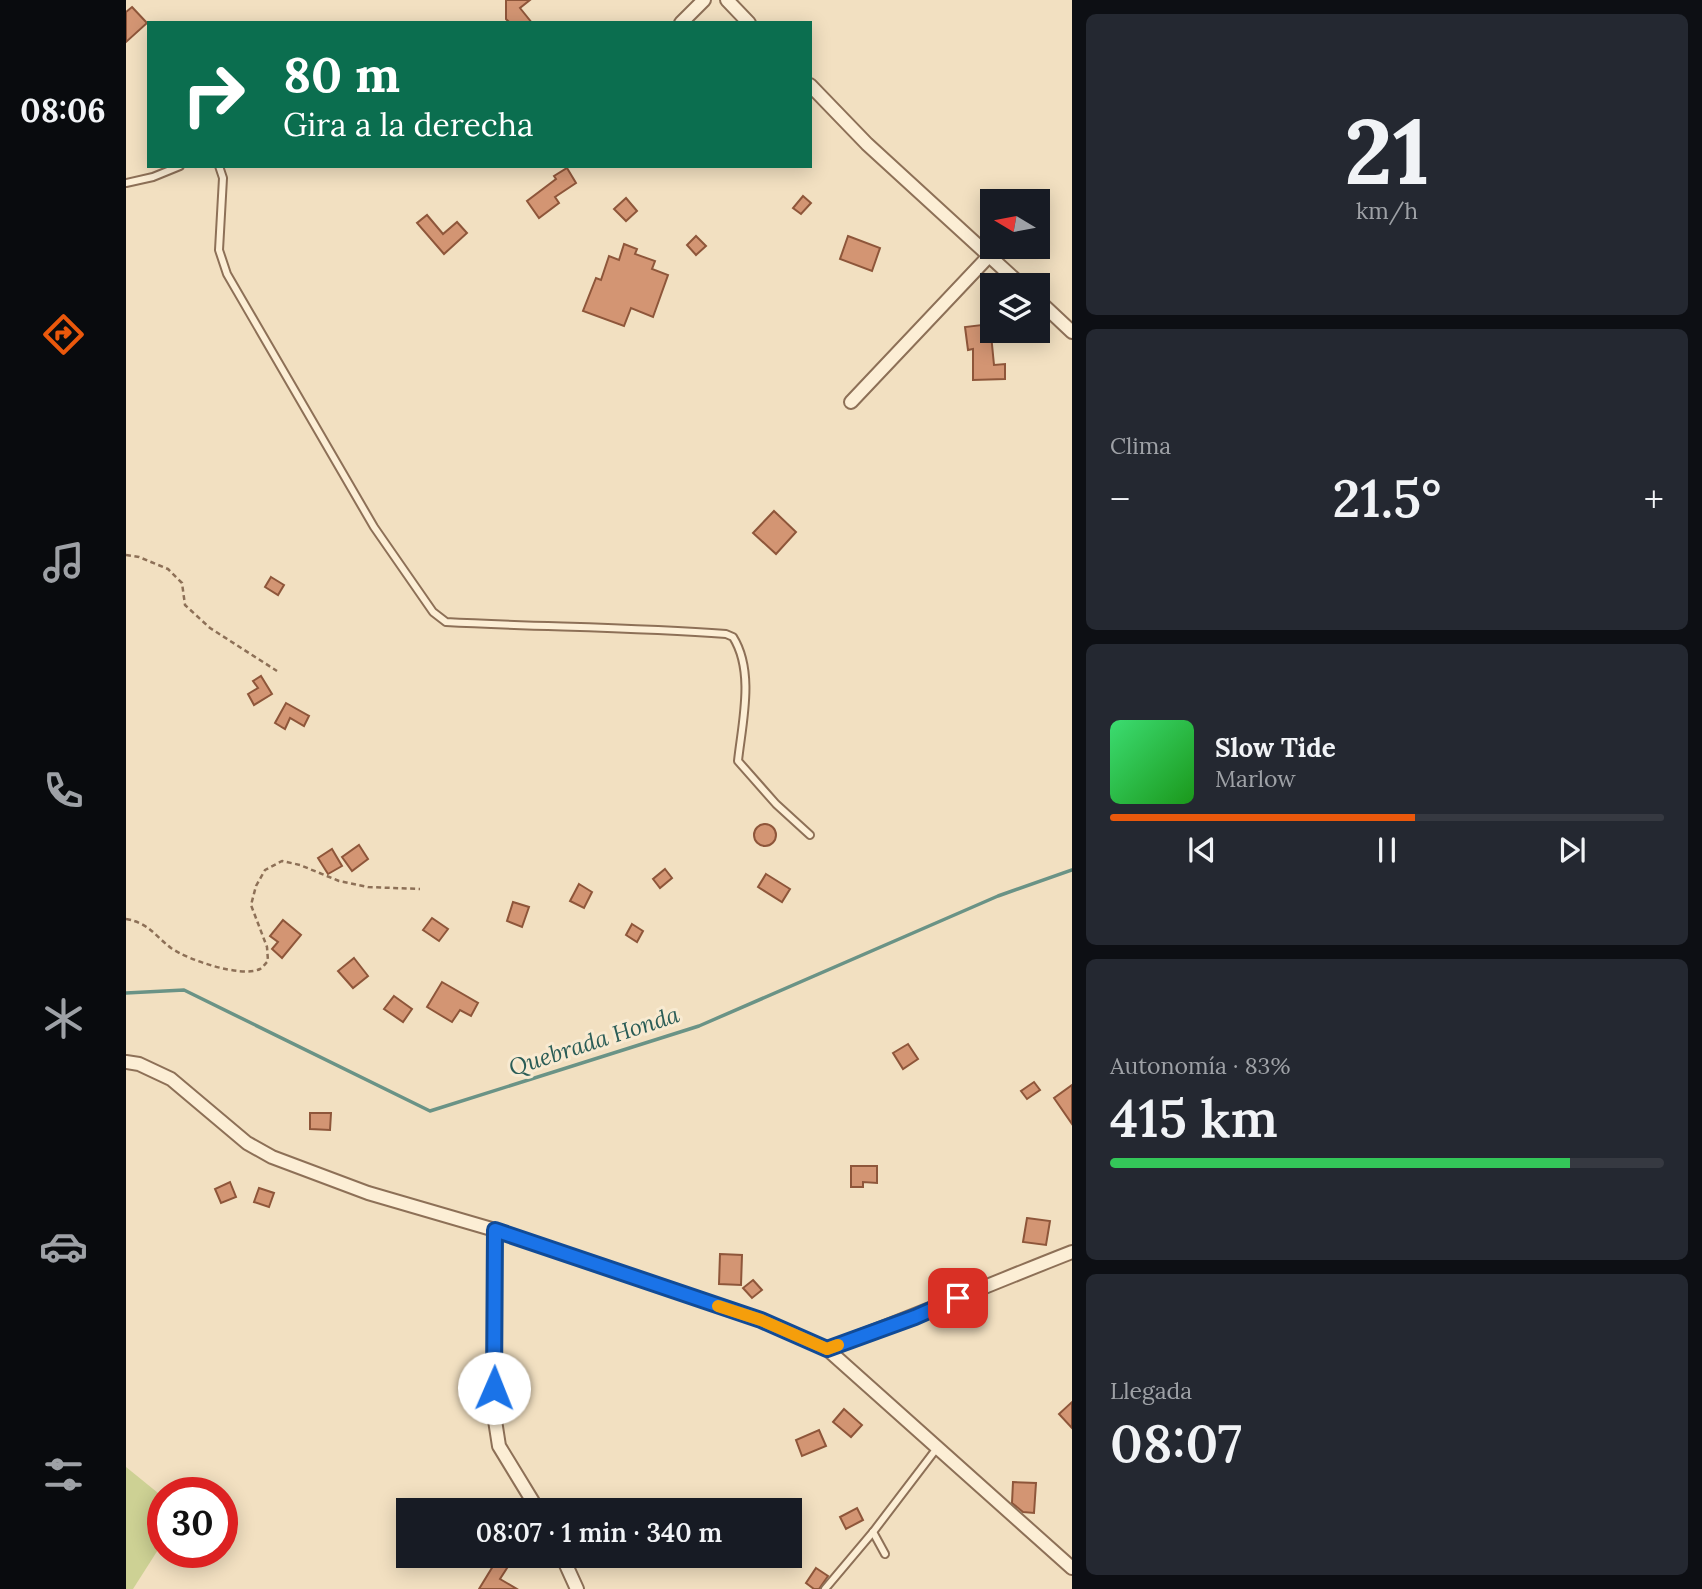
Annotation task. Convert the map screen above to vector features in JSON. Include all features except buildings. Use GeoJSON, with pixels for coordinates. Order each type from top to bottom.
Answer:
{"type":"FeatureCollection","features":[{"type":"Feature","properties":{"kind":"street"},"geometry":{"type":"LineString","coordinates":[[683,21],[704,0]]}},
{"type":"Feature","properties":{"kind":"street"},"geometry":{"type":"LineString","coordinates":[[727,0],[747,21]]}},
{"type":"Feature","properties":{"kind":"street"},"geometry":{"type":"LineString","coordinates":[[812,87],[867,144],[980,248]]}},
{"type":"Feature","properties":{"kind":"street"},"geometry":{"type":"LineString","coordinates":[[851,402],[986,259]]}},
{"type":"Feature","properties":{"kind":"street"},"geometry":{"type":"LineString","coordinates":[[992,259],[1008,273]]}},
{"type":"Feature","properties":{"kind":"street"},"geometry":{"type":"LineString","coordinates":[[1050,311],[1072,332]]}},
{"type":"Feature","properties":{"kind":"street"},"geometry":{"type":"LineString","coordinates":[[126,1062],[139,1064],[171,1079],[247,1143],[272,1157],[368,1193],[495,1230],[761,1320],[827,1349],[1072,1568]]}},
{"type":"Feature","properties":{"kind":"street"},"geometry":{"type":"LineString","coordinates":[[495,1230],[494,1414],[499,1446],[531,1498]]}},
{"type":"Feature","properties":{"kind":"street"},"geometry":{"type":"LineString","coordinates":[[827,1349],[915,1317],[1072,1252]]}},
{"type":"Feature","properties":{"kind":"street"},"geometry":{"type":"LineString","coordinates":[[567,1568],[577,1589]]}},
{"type":"Feature","properties":{"kind":"lane"},"geometry":{"type":"LineString","coordinates":[[126,183],[153,177],[175,168]]}},
{"type":"Feature","properties":{"kind":"lane"},"geometry":{"type":"LineString","coordinates":[[220,168],[223,178],[219,250],[227,274],[374,527],[433,612],[446,622],[642,628],[726,634],[733,637],[741,658],[746,702],[738,761],[776,804],[810,835]]}},
{"type":"Feature","properties":{"kind":"lane"},"geometry":{"type":"LineString","coordinates":[[825,1589],[873,1532],[937,1448]]}},
{"type":"Feature","properties":{"kind":"lane"},"geometry":{"type":"LineString","coordinates":[[873,1532],[885,1554]]}},
{"type":"Feature","properties":{"kind":"path"},"geometry":{"type":"LineString","coordinates":[[126,555],[139,557],[168,569],[182,583],[185,605],[210,628],[277,671]]}},
{"type":"Feature","properties":{"kind":"path"},"geometry":{"type":"LineString","coordinates":[[126,919],[140,922],[171,947],[191,958],[242,971],[259,969],[268,961],[267,947],[251,905],[256,886],[265,870],[282,861],[300,865],[339,881],[368,887],[420,889]]}},
{"type":"Feature","properties":{"kind":"green space"},"geometry":{"type":"Polygon","coordinates":[[[126,1467],[147,1484],[147,1567],[133,1589],[126,1589],[126,1467]]]}},
{"type":"Feature","properties":{"kind":"waterway","name":"Quebrada Honda"},"geometry":{"type":"LineString","coordinates":[[126,993],[184,990],[430,1111],[699,1026],[998,896],[1072,870]]}},
{"type":"Feature","properties":{"kind":"slow traffic"},"geometry":{"type":"LineString","coordinates":[[718,1306],[761,1320],[827,1349],[838,1345]]}},
{"type":"Feature","properties":{"kind":"route"},"geometry":{"type":"LineString","coordinates":[[494,1388],[495,1230],[761,1320],[827,1349],[915,1317],[958,1298]]}}]}
